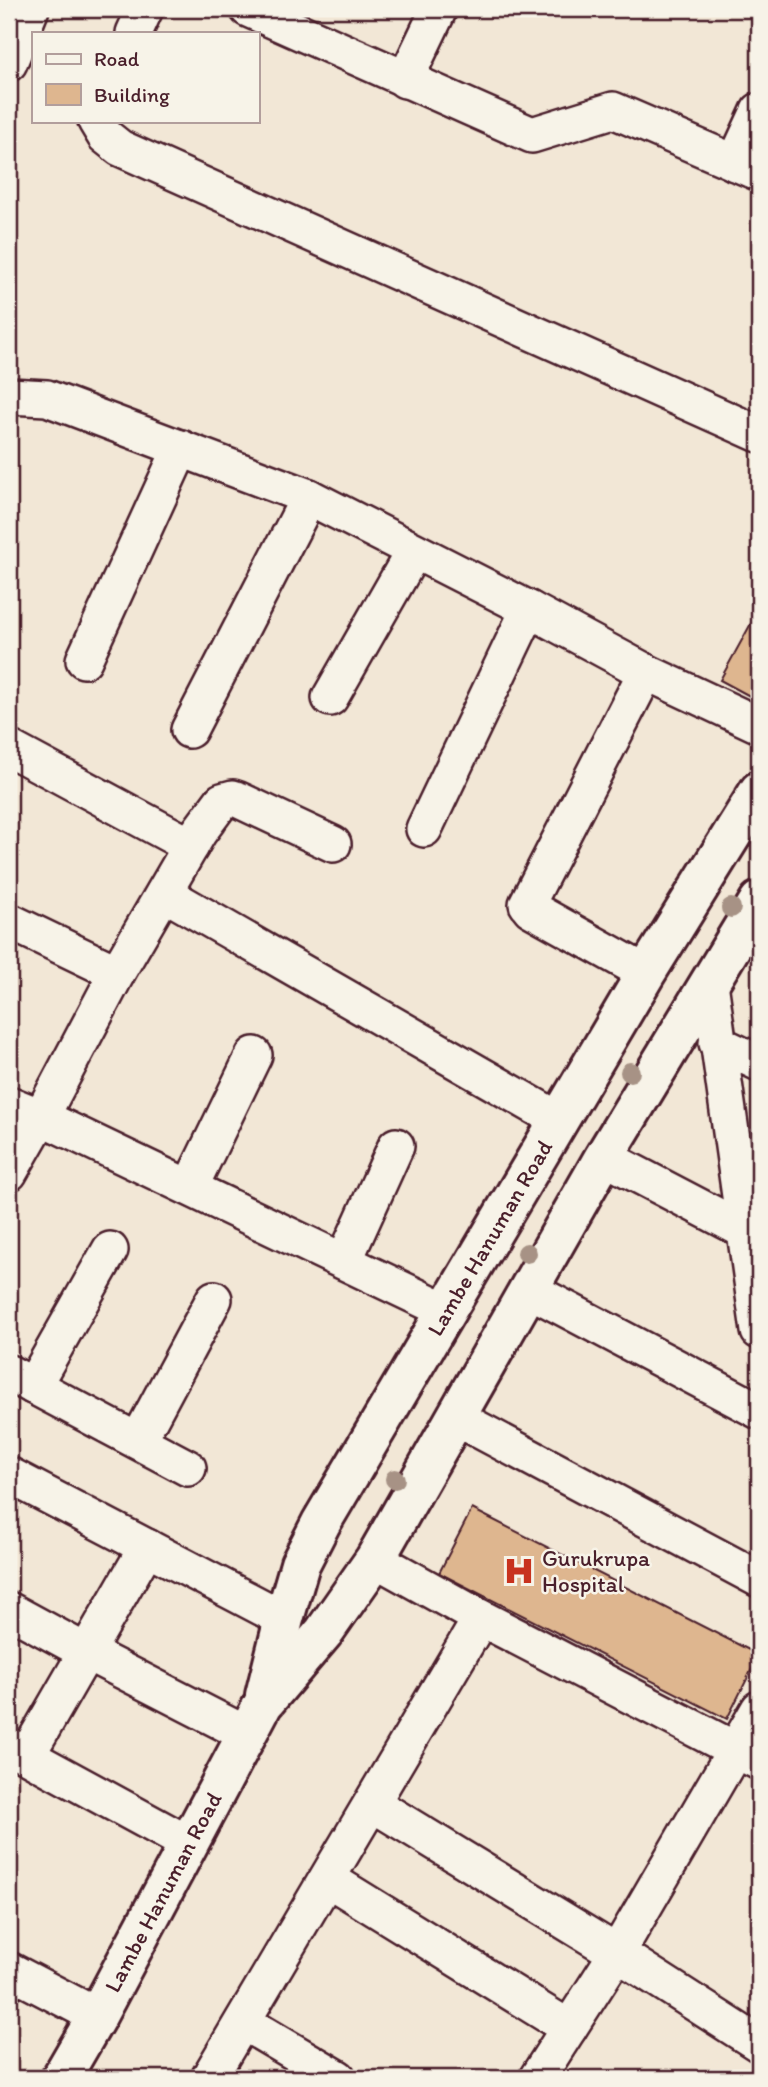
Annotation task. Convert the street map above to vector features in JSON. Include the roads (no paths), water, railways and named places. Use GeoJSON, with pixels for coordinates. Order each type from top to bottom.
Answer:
{"type":"FeatureCollection","features":[{"type":"Feature","properties":{"kind":"main road","name":"Lambe Hanuman Road"},"geometry":{"type":"LineString","coordinates":[[255,1719],[300,1564],[321,1523],[646,973],[757,802]]}},
{"type":"Feature","properties":{"kind":"main road","name":"Lambe Hanuman Road"},"geometry":{"type":"LineString","coordinates":[[61,2078],[255,1719],[324,1632],[375,1559],[604,1157],[759,901]]}},
{"type":"Feature","properties":{"kind":"street"},"geometry":{"type":"LineString","coordinates":[[9,62],[31,9]]}},
{"type":"Feature","properties":{"kind":"street"},"geometry":{"type":"LineString","coordinates":[[134,32],[145,9]]}},
{"type":"Feature","properties":{"kind":"street"},"geometry":{"type":"LineString","coordinates":[[405,80],[439,9]]}},
{"type":"Feature","properties":{"kind":"street"},"geometry":{"type":"LineString","coordinates":[[257,11],[532,135],[613,110],[747,168],[759,111]]}},
{"type":"Feature","properties":{"kind":"street"},"geometry":{"type":"LineString","coordinates":[[97,122],[105,136],[120,148],[759,434]]}},
{"type":"Feature","properties":{"kind":"street"},"geometry":{"type":"LineString","coordinates":[[9,396],[47,398],[309,497],[646,672],[759,725]]}},
{"type":"Feature","properties":{"kind":"street"},"geometry":{"type":"LineString","coordinates":[[85,660],[181,448]]}},
{"type":"Feature","properties":{"kind":"street"},"geometry":{"type":"LineString","coordinates":[[189,730],[309,497]]}},
{"type":"Feature","properties":{"kind":"street"},"geometry":{"type":"LineString","coordinates":[[330,698],[414,551]]}},
{"type":"Feature","properties":{"kind":"street"},"geometry":{"type":"LineString","coordinates":[[424,829],[529,609]]}},
{"type":"Feature","properties":{"kind":"street"},"geometry":{"type":"LineString","coordinates":[[646,672],[527,904],[531,909],[646,973]]}},
{"type":"Feature","properties":{"kind":"street"},"geometry":{"type":"LineString","coordinates":[[9,748],[191,846]]}},
{"type":"Feature","properties":{"kind":"street"},"geometry":{"type":"LineString","coordinates":[[9,1173],[117,973],[191,846],[222,802],[233,798],[333,844]]}},
{"type":"Feature","properties":{"kind":"street"},"geometry":{"type":"LineString","coordinates":[[164,893],[559,1120]]}},
{"type":"Feature","properties":{"kind":"street"},"geometry":{"type":"LineString","coordinates":[[9,921],[117,973]]}},
{"type":"Feature","properties":{"kind":"street"},"geometry":{"type":"LineString","coordinates":[[710,983],[717,1043],[752,1234],[759,1331]]}},
{"type":"Feature","properties":{"kind":"street"},"geometry":{"type":"LineString","coordinates":[[717,1043],[759,1063]]}},
{"type":"Feature","properties":{"kind":"street"},"geometry":{"type":"LineString","coordinates":[[190,1187],[254,1055]]}},
{"type":"Feature","properties":{"kind":"street"},"geometry":{"type":"LineString","coordinates":[[9,1104],[190,1187],[445,1310]]}},
{"type":"Feature","properties":{"kind":"street"},"geometry":{"type":"LineString","coordinates":[[344,1261],[396,1146]]}},
{"type":"Feature","properties":{"kind":"street"},"geometry":{"type":"LineString","coordinates":[[604,1157],[752,1234]]}},
{"type":"Feature","properties":{"kind":"street"},"geometry":{"type":"LineString","coordinates":[[110,1250],[21,1380],[188,1468]]}},
{"type":"Feature","properties":{"kind":"street"},"geometry":{"type":"LineString","coordinates":[[528,1289],[759,1412]]}},
{"type":"Feature","properties":{"kind":"street"},"geometry":{"type":"LineString","coordinates":[[138,1441],[214,1299]]}},
{"type":"Feature","properties":{"kind":"street"},"geometry":{"type":"LineString","coordinates":[[455,1417],[759,1578]]}},
{"type":"Feature","properties":{"kind":"street"},"geometry":{"type":"LineString","coordinates":[[12,1485],[147,1547],[284,1619]]}},
{"type":"Feature","properties":{"kind":"street"},"geometry":{"type":"LineString","coordinates":[[147,1547],[88,1653],[18,1751],[187,1843]]}},
{"type":"Feature","properties":{"kind":"street"},"geometry":{"type":"LineString","coordinates":[[375,1559],[481,1618],[747,1756]]}},
{"type":"Feature","properties":{"kind":"street"},"geometry":{"type":"LineString","coordinates":[[9,1610],[88,1653],[255,1719]]}},
{"type":"Feature","properties":{"kind":"street"},"geometry":{"type":"LineString","coordinates":[[209,2078],[481,1618]]}},
{"type":"Feature","properties":{"kind":"street"},"geometry":{"type":"LineString","coordinates":[[537,2078],[747,1756],[759,1709]]}},
{"type":"Feature","properties":{"kind":"street"},"geometry":{"type":"LineString","coordinates":[[373,1804],[759,2043]]}},
{"type":"Feature","properties":{"kind":"street"},"geometry":{"type":"LineString","coordinates":[[328,1879],[569,2028]]}},
{"type":"Feature","properties":{"kind":"street"},"geometry":{"type":"LineString","coordinates":[[9,1970],[96,2017]]}},
{"type":"Feature","properties":{"kind":"street"},"geometry":{"type":"LineString","coordinates":[[243,2022],[338,2078]]}},
{"type":"Feature","properties":{"kind":"place","name":"Gurukrupa Hospital"},"geometry":{"type":"Point","coordinates":[519,1571]}}]}
